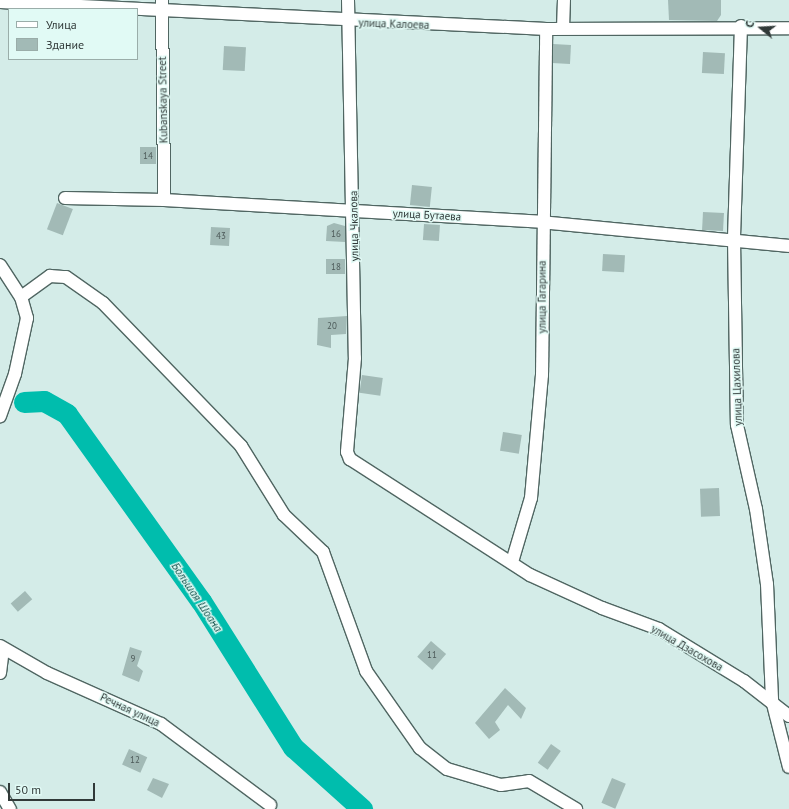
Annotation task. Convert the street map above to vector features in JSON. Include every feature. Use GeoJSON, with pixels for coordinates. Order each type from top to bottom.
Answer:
{"type":"FeatureCollection","features":[{"type":"Feature","properties":{"kind":"street","name":"улица Чкалова"},"geometry":{"type":"LineString","coordinates":[[347,452],[355,358],[354,211],[348,0]]}},
{"type":"Feature","properties":{"kind":"street"},"geometry":{"type":"LineString","coordinates":[[563,28],[564,0]]}},
{"type":"Feature","properties":{"kind":"street","name":"улица Калоева"},"geometry":{"type":"LineString","coordinates":[[0,2],[162,4],[348,22],[546,29],[741,26],[789,28]]}},
{"type":"Feature","properties":{"kind":"street","name":"Kubanskaya Street"},"geometry":{"type":"LineString","coordinates":[[162,4],[164,200]]}},
{"type":"Feature","properties":{"kind":"street","name":"улица Цахилова"},"geometry":{"type":"LineString","coordinates":[[741,26],[734,239],[737,425],[756,509],[767,584],[772,700],[789,767]]}},
{"type":"Feature","properties":{"kind":"street","name":"улица Гагарина"},"geometry":{"type":"LineString","coordinates":[[512,562],[531,498],[542,376],[541,222],[546,29]]}},
{"type":"Feature","properties":{"kind":"street","name":"улица Бутаева"},"geometry":{"type":"LineString","coordinates":[[64,198],[164,200],[541,222],[734,239],[789,246]]}},
{"type":"Feature","properties":{"kind":"street"},"geometry":{"type":"LineString","coordinates":[[0,265],[22,297],[27,318],[15,374],[0,416]]}},
{"type":"Feature","properties":{"kind":"street"},"geometry":{"type":"LineString","coordinates":[[22,297],[50,276],[66,277],[103,303],[241,446],[284,516],[323,552],[366,671],[420,748],[447,769],[494,783],[529,781],[576,809]]}},
{"type":"Feature","properties":{"kind":"street","name":"улица Дзасохова"},"geometry":{"type":"LineString","coordinates":[[347,452],[356,465],[512,562],[530,575],[602,608],[659,629],[772,700],[789,716]]}},
{"type":"Feature","properties":{"kind":"street"},"geometry":{"type":"LineString","coordinates":[[0,673],[2,648]]}},
{"type":"Feature","properties":{"kind":"street","name":"Речная улица"},"geometry":{"type":"LineString","coordinates":[[2,648],[161,724],[270,805]]}},
{"type":"Feature","properties":{"kind":"street"},"geometry":{"type":"LineString","coordinates":[[0,792],[10,809]]}},
{"type":"Feature","properties":{"kind":"building"},"geometry":{"type":"Polygon","coordinates":[[[668,0],[721,0],[721,15],[717,21],[669,20],[668,0]]]}},
{"type":"Feature","properties":{"kind":"building"},"geometry":{"type":"Polygon","coordinates":[[[553,44],[571,45],[570,64],[552,63],[553,44]]]}},
{"type":"Feature","properties":{"kind":"building"},"geometry":{"type":"Polygon","coordinates":[[[224,46],[246,47],[245,71],[223,70],[224,46]]]}},
{"type":"Feature","properties":{"kind":"building"},"geometry":{"type":"Polygon","coordinates":[[[703,52],[725,53],[724,74],[702,73],[703,52]]]}},
{"type":"Feature","properties":{"kind":"building"},"geometry":{"type":"Polygon","coordinates":[[[140,147],[156,147],[156,164],[140,164],[140,147]]]}},
{"type":"Feature","properties":{"kind":"building"},"geometry":{"type":"Polygon","coordinates":[[[412,185],[432,187],[430,207],[410,205],[412,185]]]}},
{"type":"Feature","properties":{"kind":"building"},"geometry":{"type":"Polygon","coordinates":[[[57,203],[73,209],[63,235],[47,229],[57,203]]]}},
{"type":"Feature","properties":{"kind":"building"},"geometry":{"type":"Polygon","coordinates":[[[703,212],[724,213],[723,231],[702,230],[703,212]]]}},
{"type":"Feature","properties":{"kind":"building"},"geometry":{"type":"Polygon","coordinates":[[[334,223],[345,226],[345,242],[326,241],[327,226],[334,223]]]}},
{"type":"Feature","properties":{"kind":"building"},"geometry":{"type":"Polygon","coordinates":[[[424,224],[440,225],[439,241],[423,240],[424,224]]]}},
{"type":"Feature","properties":{"kind":"building"},"geometry":{"type":"Polygon","coordinates":[[[211,227],[230,228],[229,246],[210,245],[211,227]]]}},
{"type":"Feature","properties":{"kind":"building"},"geometry":{"type":"Polygon","coordinates":[[[603,254],[625,255],[624,272],[602,271],[603,254]]]}},
{"type":"Feature","properties":{"kind":"building"},"geometry":{"type":"Polygon","coordinates":[[[326,259],[345,259],[345,274],[326,274],[326,259]]]}},
{"type":"Feature","properties":{"kind":"building"},"geometry":{"type":"Polygon","coordinates":[[[347,316],[346,334],[331,335],[331,348],[317,345],[318,318],[347,316]]]}},
{"type":"Feature","properties":{"kind":"building"},"geometry":{"type":"Polygon","coordinates":[[[362,375],[383,378],[380,396],[359,393],[362,375]]]}},
{"type":"Feature","properties":{"kind":"building"},"geometry":{"type":"Polygon","coordinates":[[[503,432],[522,435],[519,454],[500,451],[503,432]]]}},
{"type":"Feature","properties":{"kind":"building"},"geometry":{"type":"Polygon","coordinates":[[[719,488],[720,516],[701,517],[700,489],[719,488]]]}},
{"type":"Feature","properties":{"kind":"building"},"geometry":{"type":"Polygon","coordinates":[[[25,591],[32,599],[18,612],[11,603],[25,591]]]}},
{"type":"Feature","properties":{"kind":"building"},"geometry":{"type":"Polygon","coordinates":[[[431,641],[446,654],[432,670],[417,657],[431,641]]]}},
{"type":"Feature","properties":{"kind":"building"},"geometry":{"type":"Polygon","coordinates":[[[130,647],[142,651],[137,666],[143,671],[139,682],[122,675],[130,647]]]}},
{"type":"Feature","properties":{"kind":"building"},"geometry":{"type":"Polygon","coordinates":[[[505,688],[526,708],[521,719],[508,705],[495,722],[500,730],[489,739],[475,723],[505,688]]]}},
{"type":"Feature","properties":{"kind":"building"},"geometry":{"type":"Polygon","coordinates":[[[551,744],[561,751],[548,770],[538,763],[551,744]]]}},
{"type":"Feature","properties":{"kind":"building"},"geometry":{"type":"Polygon","coordinates":[[[129,749],[147,757],[140,773],[122,765],[129,749]]]}},
{"type":"Feature","properties":{"kind":"building"},"geometry":{"type":"Polygon","coordinates":[[[153,778],[169,784],[162,798],[147,790],[153,778]]]}},
{"type":"Feature","properties":{"kind":"building"},"geometry":{"type":"Polygon","coordinates":[[[612,778],[626,784],[615,809],[601,803],[612,778]]]}},
{"type":"Feature","properties":{"kind":"waterway","name":"Большая Шоана"},"geometry":{"type":"LineString","coordinates":[[24,402],[44,401],[67,414],[201,601],[293,747],[362,809]]}}]}
